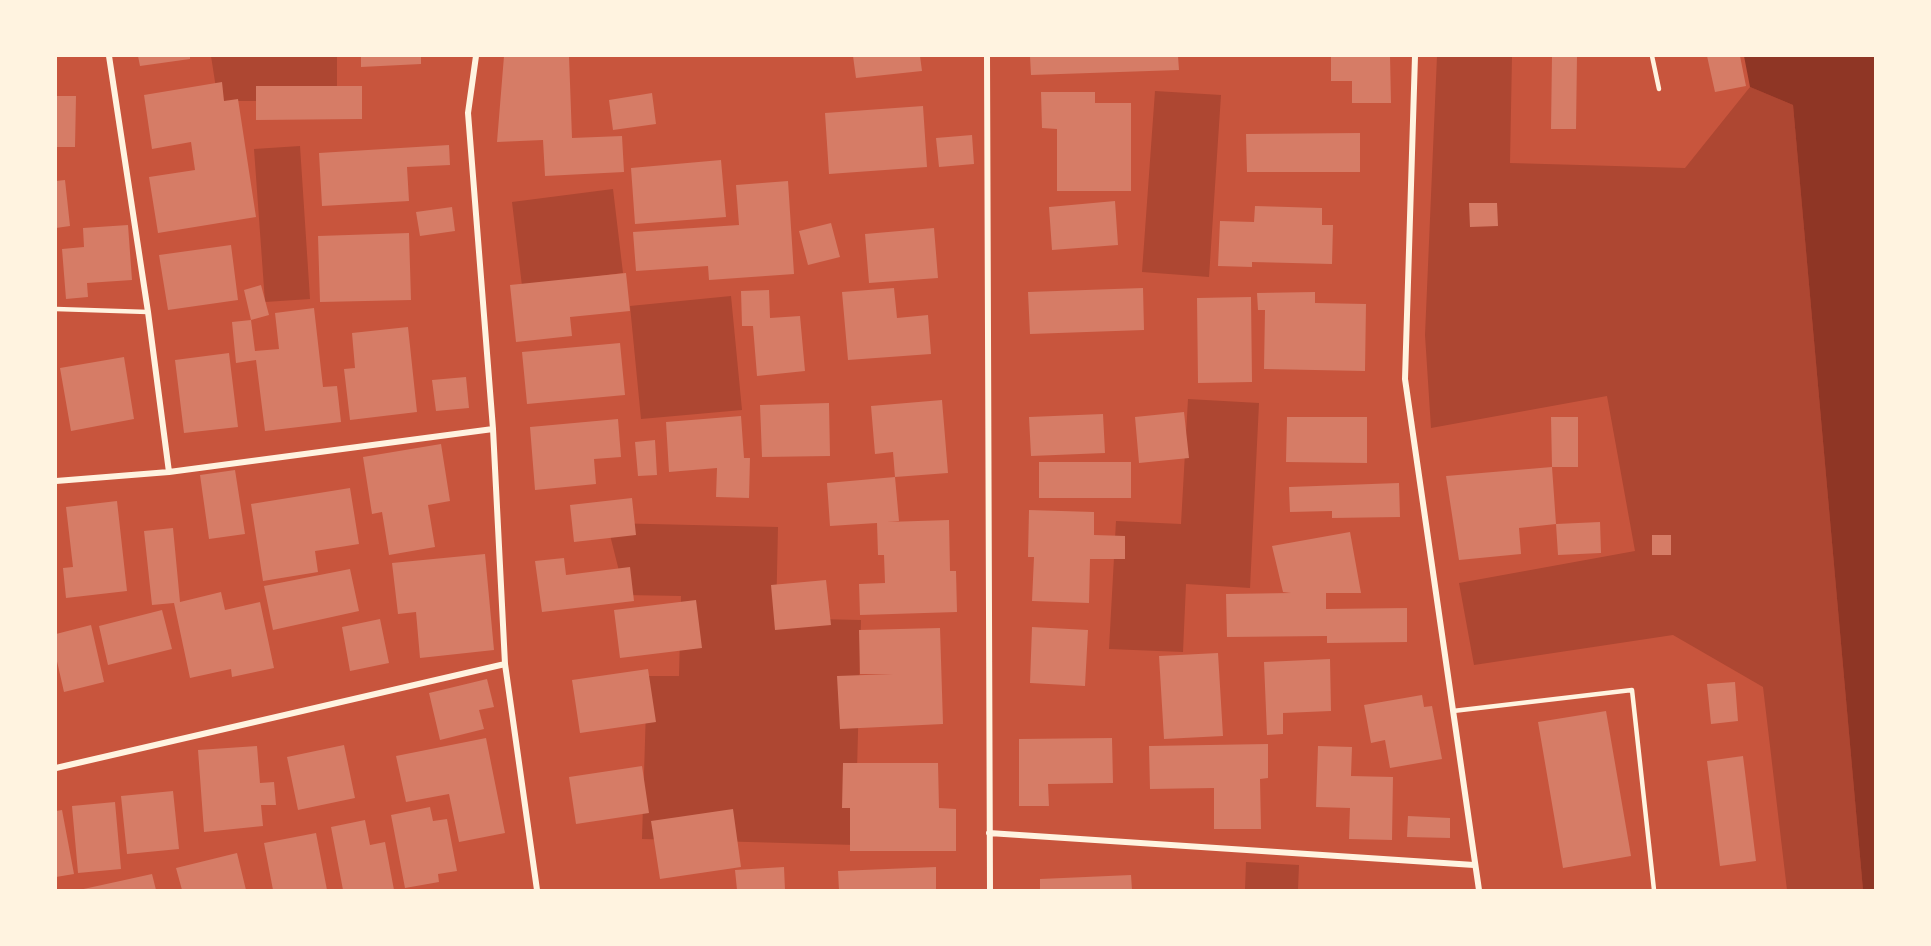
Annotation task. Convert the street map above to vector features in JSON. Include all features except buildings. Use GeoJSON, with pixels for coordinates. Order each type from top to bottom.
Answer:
{"type":"FeatureCollection","features":[{"type":"Feature","properties":{"kind":"street"},"geometry":{"type":"LineString","coordinates":[[109,56],[148,312],[169,472]]}},
{"type":"Feature","properties":{"kind":"street"},"geometry":{"type":"LineString","coordinates":[[476,56],[468,113],[493,429],[505,664],[537,891]]}},
{"type":"Feature","properties":{"kind":"street"},"geometry":{"type":"LineString","coordinates":[[987,56],[990,891]]}},
{"type":"Feature","properties":{"kind":"street"},"geometry":{"type":"LineString","coordinates":[[1415,56],[1405,380],[1479,891]]}},
{"type":"Feature","properties":{"kind":"street"},"geometry":{"type":"LineString","coordinates":[[56,481],[169,472],[493,429]]}},
{"type":"Feature","properties":{"kind":"street"},"geometry":{"type":"LineString","coordinates":[[56,768],[505,664]]}},
{"type":"Feature","properties":{"kind":"street"},"geometry":{"type":"LineString","coordinates":[[989,833],[1474,865]]}},
{"type":"Feature","properties":{"kind":"lane"},"geometry":{"type":"LineString","coordinates":[[1652,56],[1659,89]]}},
{"type":"Feature","properties":{"kind":"lane"},"geometry":{"type":"LineString","coordinates":[[56,309],[148,312]]}},
{"type":"Feature","properties":{"kind":"lane"},"geometry":{"type":"LineString","coordinates":[[1454,711],[1632,690],[1654,891]]}},
{"type":"Feature","properties":{"kind":"shaded area"},"geometry":{"type":"Polygon","coordinates":[[[211,56],[337,56],[337,101],[218,101],[211,56]]]}},
{"type":"Feature","properties":{"kind":"shaded area"},"geometry":{"type":"Polygon","coordinates":[[[1437,56],[1512,56],[1510,163],[1685,168],[1750,87],[1793,105],[1863,890],[1787,890],[1763,687],[1673,635],[1474,665],[1459,583],[1635,551],[1607,396],[1431,428],[1425,335],[1437,56]]]}},
{"type":"Feature","properties":{"kind":"shaded area"},"geometry":{"type":"Polygon","coordinates":[[[1744,56],[1875,56],[1875,890],[1863,890],[1793,105],[1750,87],[1744,56]]]}},
{"type":"Feature","properties":{"kind":"shaded area"},"geometry":{"type":"Polygon","coordinates":[[[1155,91],[1221,95],[1209,277],[1142,272],[1155,91]]]}},
{"type":"Feature","properties":{"kind":"shaded area"},"geometry":{"type":"Polygon","coordinates":[[[300,146],[310,299],[265,302],[254,149],[300,146]]]}},
{"type":"Feature","properties":{"kind":"shaded area"},"geometry":{"type":"Polygon","coordinates":[[[613,189],[623,273],[522,286],[512,202],[613,189]]]}},
{"type":"Feature","properties":{"kind":"shaded area"},"geometry":{"type":"Polygon","coordinates":[[[731,296],[742,410],[641,419],[630,306],[731,296]]]}},
{"type":"Feature","properties":{"kind":"shaded area"},"geometry":{"type":"Polygon","coordinates":[[[1188,399],[1259,403],[1250,588],[1186,584],[1183,652],[1109,649],[1116,521],[1181,524],[1188,399]]]}},
{"type":"Feature","properties":{"kind":"shaded area"},"geometry":{"type":"Polygon","coordinates":[[[607,523],[778,527],[776,618],[861,620],[855,845],[642,839],[647,676],[679,676],[681,596],[625,595],[607,523]]]}},
{"type":"Feature","properties":{"kind":"shaded area"},"geometry":{"type":"Polygon","coordinates":[[[1246,862],[1299,865],[1298,890],[1245,890],[1246,862]]]}}]}
